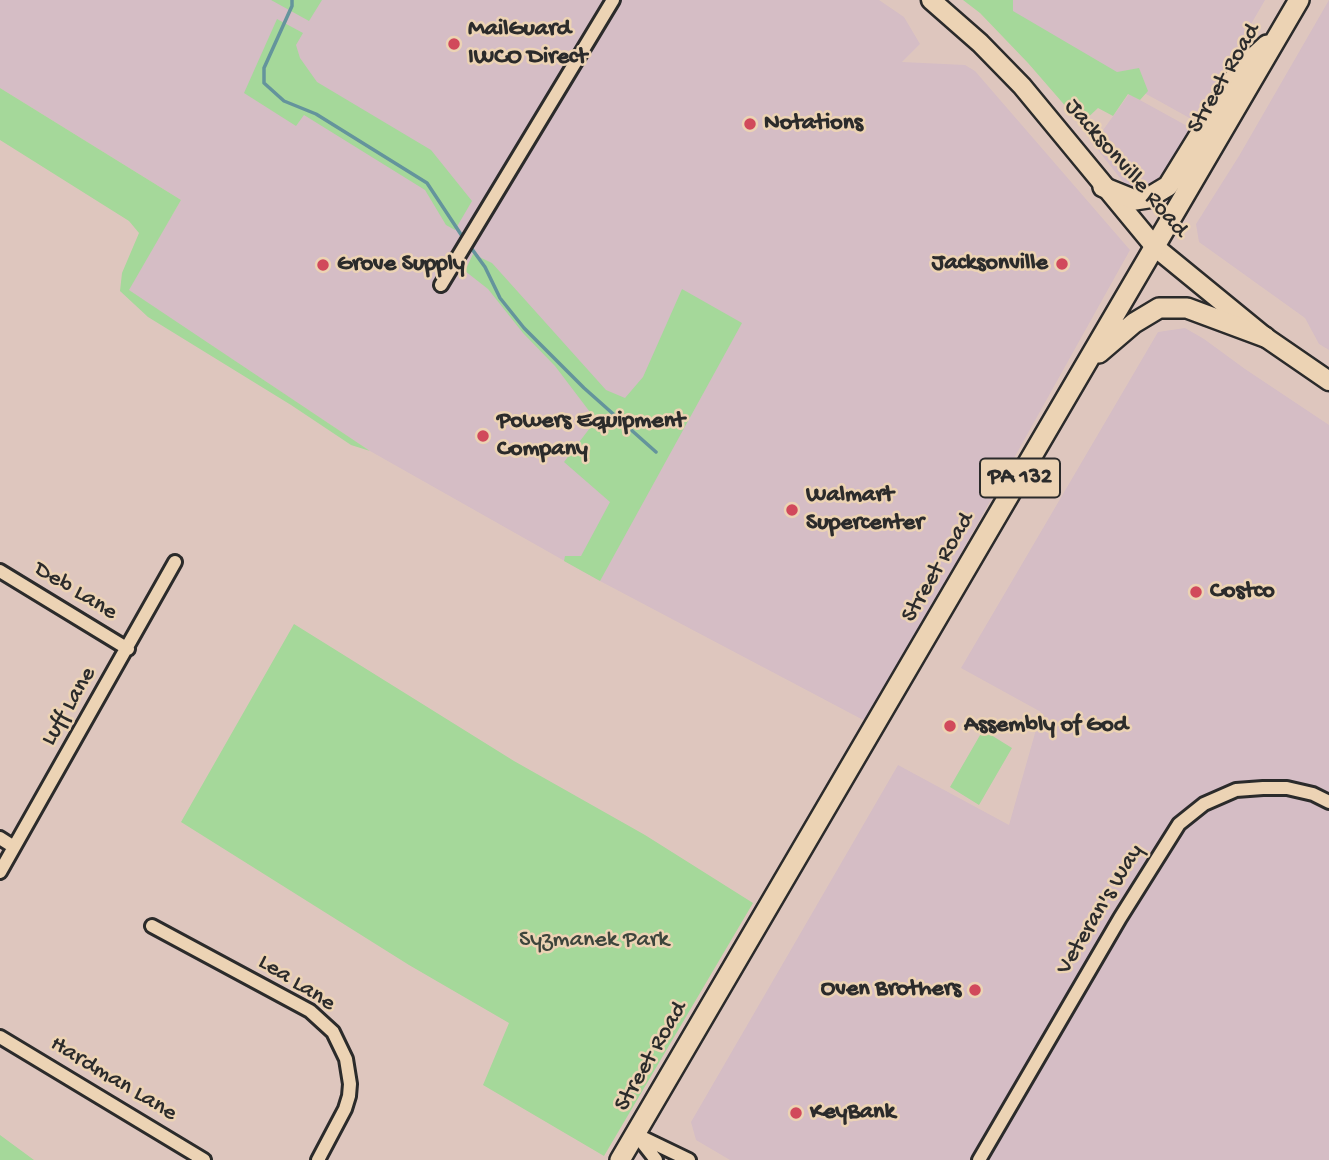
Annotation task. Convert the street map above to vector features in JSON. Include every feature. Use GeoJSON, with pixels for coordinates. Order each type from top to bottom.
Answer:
{"type":"FeatureCollection","features":[{"type":"Feature","properties":{"kind":"main road","name":"Jacksonville Road"},"geometry":{"type":"LineString","coordinates":[[931,0],[1015,78],[1155,247],[1265,337],[1329,381]]}},
{"type":"Feature","properties":{"kind":"main road","name":"Street Road"},"geometry":{"type":"LineString","coordinates":[[620,1160],[1299,0]]}},
{"type":"Feature","properties":{"kind":"main road"},"geometry":{"type":"LineString","coordinates":[[1103,187],[1135,200],[1149,198],[1168,186],[1239,71],[1278,35]]}},
{"type":"Feature","properties":{"kind":"main road"},"geometry":{"type":"LineString","coordinates":[[1087,362],[1134,323],[1158,308],[1187,308],[1265,337]]}},
{"type":"Feature","properties":{"kind":"street"},"geometry":{"type":"LineString","coordinates":[[442,285],[613,0]]}},
{"type":"Feature","properties":{"kind":"street","name":"Luff Lane"},"geometry":{"type":"LineString","coordinates":[[0,872],[175,562]]}},
{"type":"Feature","properties":{"kind":"street","name":"Deb Lane"},"geometry":{"type":"LineString","coordinates":[[0,570],[128,649]]}},
{"type":"Feature","properties":{"kind":"street","name":"Veteran's Way"},"geometry":{"type":"LineString","coordinates":[[979,1160],[1114,928],[1179,824],[1203,804],[1236,790],[1287,788],[1312,794],[1329,802]]}},
{"type":"Feature","properties":{"kind":"street"},"geometry":{"type":"LineString","coordinates":[[0,838],[14,847]]}},
{"type":"Feature","properties":{"kind":"street","name":"Lea Lane"},"geometry":{"type":"LineString","coordinates":[[152,926],[310,1011],[333,1032],[346,1059],[349,1096],[318,1160]]}},
{"type":"Feature","properties":{"kind":"street","name":"Hardman Lane"},"geometry":{"type":"LineString","coordinates":[[0,1037],[204,1160]]}},
{"type":"Feature","properties":{"kind":"street"},"geometry":{"type":"LineString","coordinates":[[635,1134],[656,1160]]}},
{"type":"Feature","properties":{"kind":"street"},"geometry":{"type":"LineString","coordinates":[[635,1134],[689,1160]]}},
{"type":"Feature","properties":{"kind":"shaded area"},"geometry":{"type":"Polygon","coordinates":[[[0,0],[879,0],[904,17],[920,44],[902,62],[965,65],[975,71],[1130,250],[867,722],[600,581],[370,451],[128,290],[181,200],[0,88],[0,0]]]}},
{"type":"Feature","properties":{"kind":"shaded area"},"geometry":{"type":"Polygon","coordinates":[[[991,0],[1265,0],[1195,121],[1119,79],[991,0]]]}},
{"type":"Feature","properties":{"kind":"shaded area"},"geometry":{"type":"Polygon","coordinates":[[[1329,0],[1329,350],[1319,344],[1305,318],[1199,242],[1196,224],[1239,156],[1329,0]]]}},
{"type":"Feature","properties":{"kind":"shaded area"},"geometry":{"type":"Polygon","coordinates":[[[1129,94],[1198,132],[1169,179],[1138,194],[1128,188],[1093,144],[1129,94]]]}},
{"type":"Feature","properties":{"kind":"shaded area"},"geometry":{"type":"Polygon","coordinates":[[[1185,328],[1329,425],[1329,1160],[730,1160],[696,1140],[691,1122],[898,765],[1009,825],[1041,712],[961,668],[1158,332],[1185,328]]]}},
{"type":"Feature","properties":{"kind":"green space"},"geometry":{"type":"Polygon","coordinates":[[[271,0],[322,0],[309,21],[271,0]]]}},
{"type":"Feature","properties":{"kind":"green space"},"geometry":{"type":"Polygon","coordinates":[[[963,0],[1013,0],[1013,11],[1117,72],[1139,68],[1148,91],[1140,100],[1128,94],[1113,116],[1098,108],[1081,124],[1028,63],[980,13],[963,0]]]}},
{"type":"Feature","properties":{"kind":"green space"},"geometry":{"type":"Polygon","coordinates":[[[277,19],[303,33],[296,45],[300,58],[317,82],[431,150],[472,201],[455,230],[446,225],[425,190],[304,115],[296,126],[244,93],[277,19]]]}},
{"type":"Feature","properties":{"kind":"green space"},"geometry":{"type":"Polygon","coordinates":[[[0,88],[181,200],[129,290],[370,451],[351,445],[148,317],[120,291],[122,273],[139,233],[129,221],[0,140],[0,88]]]}},
{"type":"Feature","properties":{"kind":"green space"},"geometry":{"type":"Polygon","coordinates":[[[473,254],[492,263],[606,390],[625,398],[643,377],[682,289],[742,323],[600,581],[564,561],[565,556],[581,556],[610,502],[564,462],[596,420],[555,366],[523,333],[488,289],[465,271],[473,254]]]}},
{"type":"Feature","properties":{"kind":"green space","name":"Syzmanek Park"},"geometry":{"type":"Polygon","coordinates":[[[294,624],[514,761],[645,835],[753,903],[604,1156],[483,1085],[509,1023],[409,965],[181,822],[294,624]]]}},
{"type":"Feature","properties":{"kind":"green space"},"geometry":{"type":"Polygon","coordinates":[[[983,730],[1012,748],[979,805],[950,787],[983,730]]]}},
{"type":"Feature","properties":{"kind":"green space"},"geometry":{"type":"Polygon","coordinates":[[[0,1135],[34,1160],[0,1160],[0,1135]]]}},
{"type":"Feature","properties":{"kind":"waterway"},"geometry":{"type":"LineString","coordinates":[[292,0],[292,6],[264,68],[264,83],[284,101],[316,114],[427,183],[464,239]]}},
{"type":"Feature","properties":{"kind":"waterway"},"geometry":{"type":"LineString","coordinates":[[469,245],[485,267],[500,298],[524,328],[584,388],[656,452]]}},
{"type":"Feature","properties":{"kind":"place","name":"MailGuard IWCO Direct"},"geometry":{"type":"Point","coordinates":[454,44]}},
{"type":"Feature","properties":{"kind":"place","name":"Notations"},"geometry":{"type":"Point","coordinates":[750,124]}},
{"type":"Feature","properties":{"kind":"place","name":"Jacksonville"},"geometry":{"type":"Point","coordinates":[1062,264]}},
{"type":"Feature","properties":{"kind":"place","name":"Grove Supply"},"geometry":{"type":"Point","coordinates":[323,265]}},
{"type":"Feature","properties":{"kind":"place","name":"Powers Equipment Company"},"geometry":{"type":"Point","coordinates":[483,436]}},
{"type":"Feature","properties":{"kind":"place","name":"Walmart Supercenter"},"geometry":{"type":"Point","coordinates":[792,510]}},
{"type":"Feature","properties":{"kind":"place","name":"Costco"},"geometry":{"type":"Point","coordinates":[1196,592]}},
{"type":"Feature","properties":{"kind":"place","name":"Assembly of God"},"geometry":{"type":"Point","coordinates":[950,726]}},
{"type":"Feature","properties":{"kind":"place","name":"Oven Brothers"},"geometry":{"type":"Point","coordinates":[975,990]}},
{"type":"Feature","properties":{"kind":"place","name":"KeyBank"},"geometry":{"type":"Point","coordinates":[796,1113]}}]}
